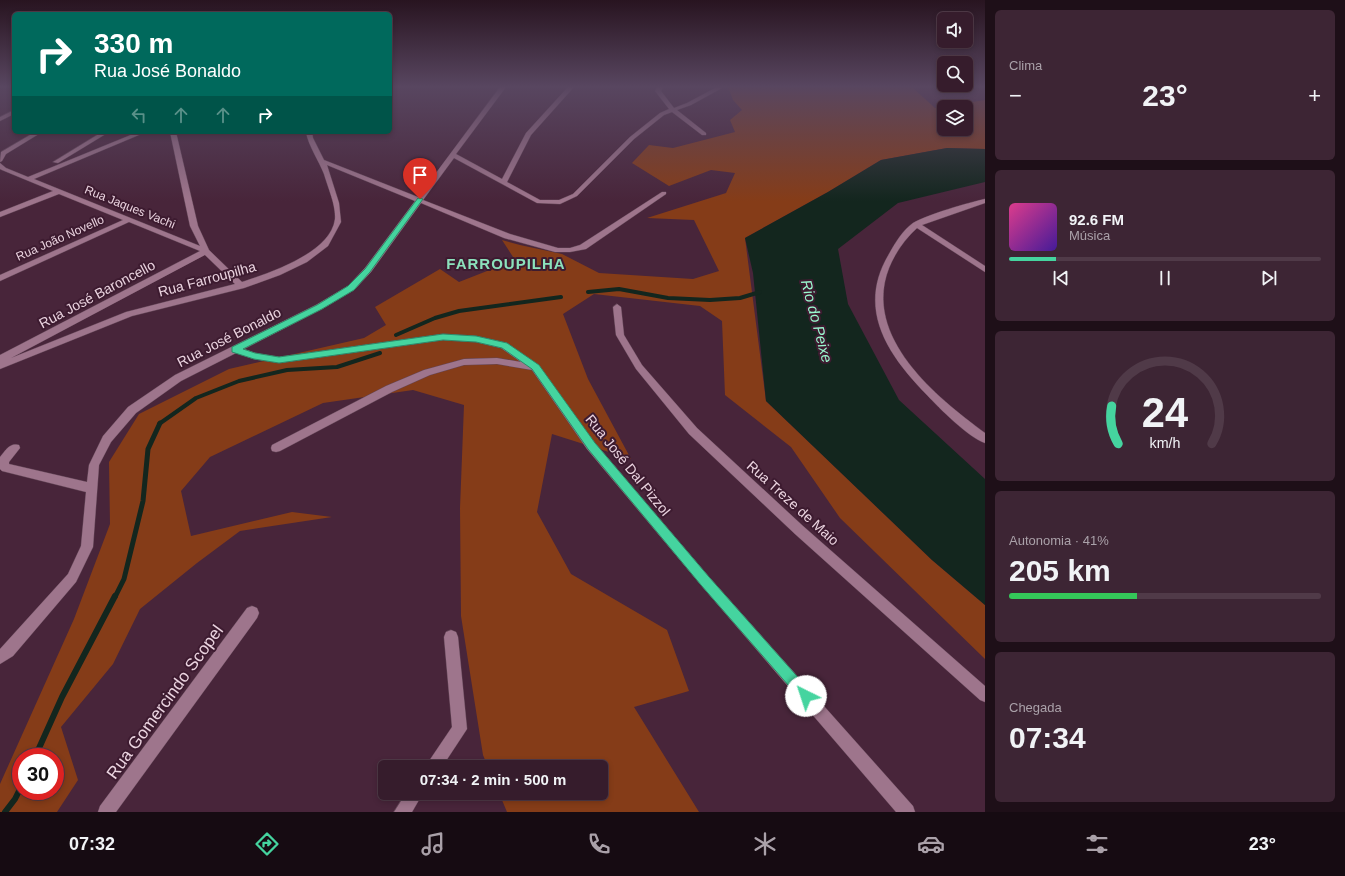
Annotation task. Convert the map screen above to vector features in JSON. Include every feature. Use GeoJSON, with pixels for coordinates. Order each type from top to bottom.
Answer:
{"type":"FeatureCollection","features":[{"type":"Feature","properties":{"kind":"street","name":"Rua José Bonaldo"},"geometry":{"type":"LineString","coordinates":[[0,657],[8,651],[72,578],[87,547],[94,465],[107,439],[132,410],[178,378],[319,307],[351,288],[368,270],[475,125]]}},
{"type":"Feature","properties":{"kind":"street"},"geometry":{"type":"LineString","coordinates":[[503,183],[528,134],[536,125]]}},
{"type":"Feature","properties":{"kind":"street"},"geometry":{"type":"LineString","coordinates":[[453,155],[539,202],[560,202],[575,195],[632,138],[648,125]]}},
{"type":"Feature","properties":{"kind":"street"},"geometry":{"type":"LineString","coordinates":[[692,125],[704,134]]}},
{"type":"Feature","properties":{"kind":"street"},"geometry":{"type":"LineString","coordinates":[[0,159],[4,153],[35,134]]}},
{"type":"Feature","properties":{"kind":"street"},"geometry":{"type":"LineString","coordinates":[[28,179],[103,134]]}},
{"type":"Feature","properties":{"kind":"street"},"geometry":{"type":"LineString","coordinates":[[28,179],[138,134]]}},
{"type":"Feature","properties":{"kind":"street"},"geometry":{"type":"LineString","coordinates":[[173,134],[194,226],[206,251]]}},
{"type":"Feature","properties":{"kind":"street","name":"Rua Farroupilha"},"geometry":{"type":"LineString","coordinates":[[0,366],[128,314],[241,286],[282,271],[314,255],[330,238],[337,226],[338,213],[322,160],[310,134]]}},
{"type":"Feature","properties":{"kind":"street"},"geometry":{"type":"LineString","coordinates":[[322,160],[507,236],[558,250],[570,250],[583,247],[664,193]]}},
{"type":"Feature","properties":{"kind":"street","name":"Rua Jaques Vachi"},"geometry":{"type":"LineString","coordinates":[[0,165],[4,169],[58,192],[206,251],[241,286]]}},
{"type":"Feature","properties":{"kind":"street"},"geometry":{"type":"LineString","coordinates":[[0,215],[58,192]]}},
{"type":"Feature","properties":{"kind":"street"},"geometry":{"type":"LineString","coordinates":[[985,201],[917,225],[902,238],[888,260],[879,285],[879,311],[888,336],[904,363],[962,422],[985,439]]}},
{"type":"Feature","properties":{"kind":"street","name":"Rua João Novello"},"geometry":{"type":"LineString","coordinates":[[0,278],[129,220]]}},
{"type":"Feature","properties":{"kind":"street"},"geometry":{"type":"LineString","coordinates":[[917,225],[985,270]]}},
{"type":"Feature","properties":{"kind":"street","name":"Rua José Baroncello"},"geometry":{"type":"LineString","coordinates":[[0,360],[206,251]]}},
{"type":"Feature","properties":{"kind":"street","name":"Rua Treze de Maio"},"geometry":{"type":"LineString","coordinates":[[617,307],[620,335],[639,366],[693,431],[799,530],[985,695]]}},
{"type":"Feature","properties":{"kind":"street","name":"Rua José Dal Pizzol"},"geometry":{"type":"LineString","coordinates":[[235,350],[254,356],[279,360],[443,337],[476,339],[504,345],[536,367],[596,452],[705,581],[907,812]]}},
{"type":"Feature","properties":{"kind":"street"},"geometry":{"type":"LineString","coordinates":[[276,448],[389,388],[427,372],[464,362],[497,361],[536,367]]}},
{"type":"Feature","properties":{"kind":"street"},"geometry":{"type":"LineString","coordinates":[[15,448],[4,460],[3,464],[6,468],[92,488]]}},
{"type":"Feature","properties":{"kind":"street","name":"Rua Gomercindo Scopel"},"geometry":{"type":"LineString","coordinates":[[106,812],[252,613]]}},
{"type":"Feature","properties":{"kind":"street"},"geometry":{"type":"LineString","coordinates":[[438,760],[460,728],[451,637]]}},
{"type":"Feature","properties":{"kind":"street"},"geometry":{"type":"LineString","coordinates":[[402,812],[410,800]]}},
{"type":"Feature","properties":{"kind":"shaded area"},"geometry":{"type":"Polygon","coordinates":[[[732,125],[937,125],[937,136],[973,136],[973,125],[985,125],[985,149],[947,148],[881,160],[828,192],[745,238],[766,401],[932,560],[985,605],[985,659],[840,518],[791,447],[725,395],[722,321],[700,306],[594,294],[563,314],[588,379],[631,459],[552,434],[537,512],[571,574],[667,630],[689,691],[634,707],[699,812],[507,812],[502,800],[608,800],[608,760],[485,760],[483,755],[461,616],[460,508],[464,405],[413,390],[323,403],[210,457],[181,491],[191,536],[292,512],[332,517],[240,531],[197,563],[140,609],[113,664],[61,727],[78,780],[57,812],[0,812],[0,784],[12,757],[12,800],[64,800],[64,748],[16,748],[74,619],[110,524],[109,462],[139,414],[229,369],[364,338],[386,325],[375,307],[440,269],[459,282],[515,260],[502,240],[562,254],[599,273],[693,279],[719,271],[694,220],[647,218],[726,193],[735,173],[711,170],[669,186],[632,163],[649,145],[673,148],[735,132],[732,125]]]}},
{"type":"Feature","properties":{"kind":"water","name":"Rio do Peixe"},"geometry":{"type":"Polygon","coordinates":[[[947,148],[985,149],[985,182],[898,203],[838,249],[848,304],[899,400],[985,479],[985,605],[932,560],[766,401],[753,273],[745,238],[828,192],[881,160],[947,148]]]}},
{"type":"Feature","properties":{"kind":"waterway"},"geometry":{"type":"LineString","coordinates":[[588,292],[619,289],[668,298],[710,300],[740,298],[760,292]]}},
{"type":"Feature","properties":{"kind":"waterway"},"geometry":{"type":"LineString","coordinates":[[396,335],[435,318],[459,311],[561,297]]}},
{"type":"Feature","properties":{"kind":"waterway"},"geometry":{"type":"LineString","coordinates":[[160,423],[196,398],[239,381],[287,370],[337,367],[380,353]]}},
{"type":"Feature","properties":{"kind":"waterway"},"geometry":{"type":"LineString","coordinates":[[115,597],[124,579],[143,501],[148,449],[160,423]]}},
{"type":"Feature","properties":{"kind":"waterway"},"geometry":{"type":"LineString","coordinates":[[39,748],[62,697],[115,596]]}},
{"type":"Feature","properties":{"kind":"waterway"},"geometry":{"type":"LineString","coordinates":[[5,812],[14,800]]}},
{"type":"Feature","properties":{"kind":"district","name":"FARROUPILHA"},"geometry":{"type":"Point","coordinates":[506,263]}},
{"type":"Feature","properties":{"kind":"route"},"geometry":{"type":"LineString","coordinates":[[420,199],[368,270],[351,288],[319,307],[235,350],[254,356],[279,360],[443,337],[476,339],[504,345],[536,367],[591,446],[705,581],[806,696]]}}]}
